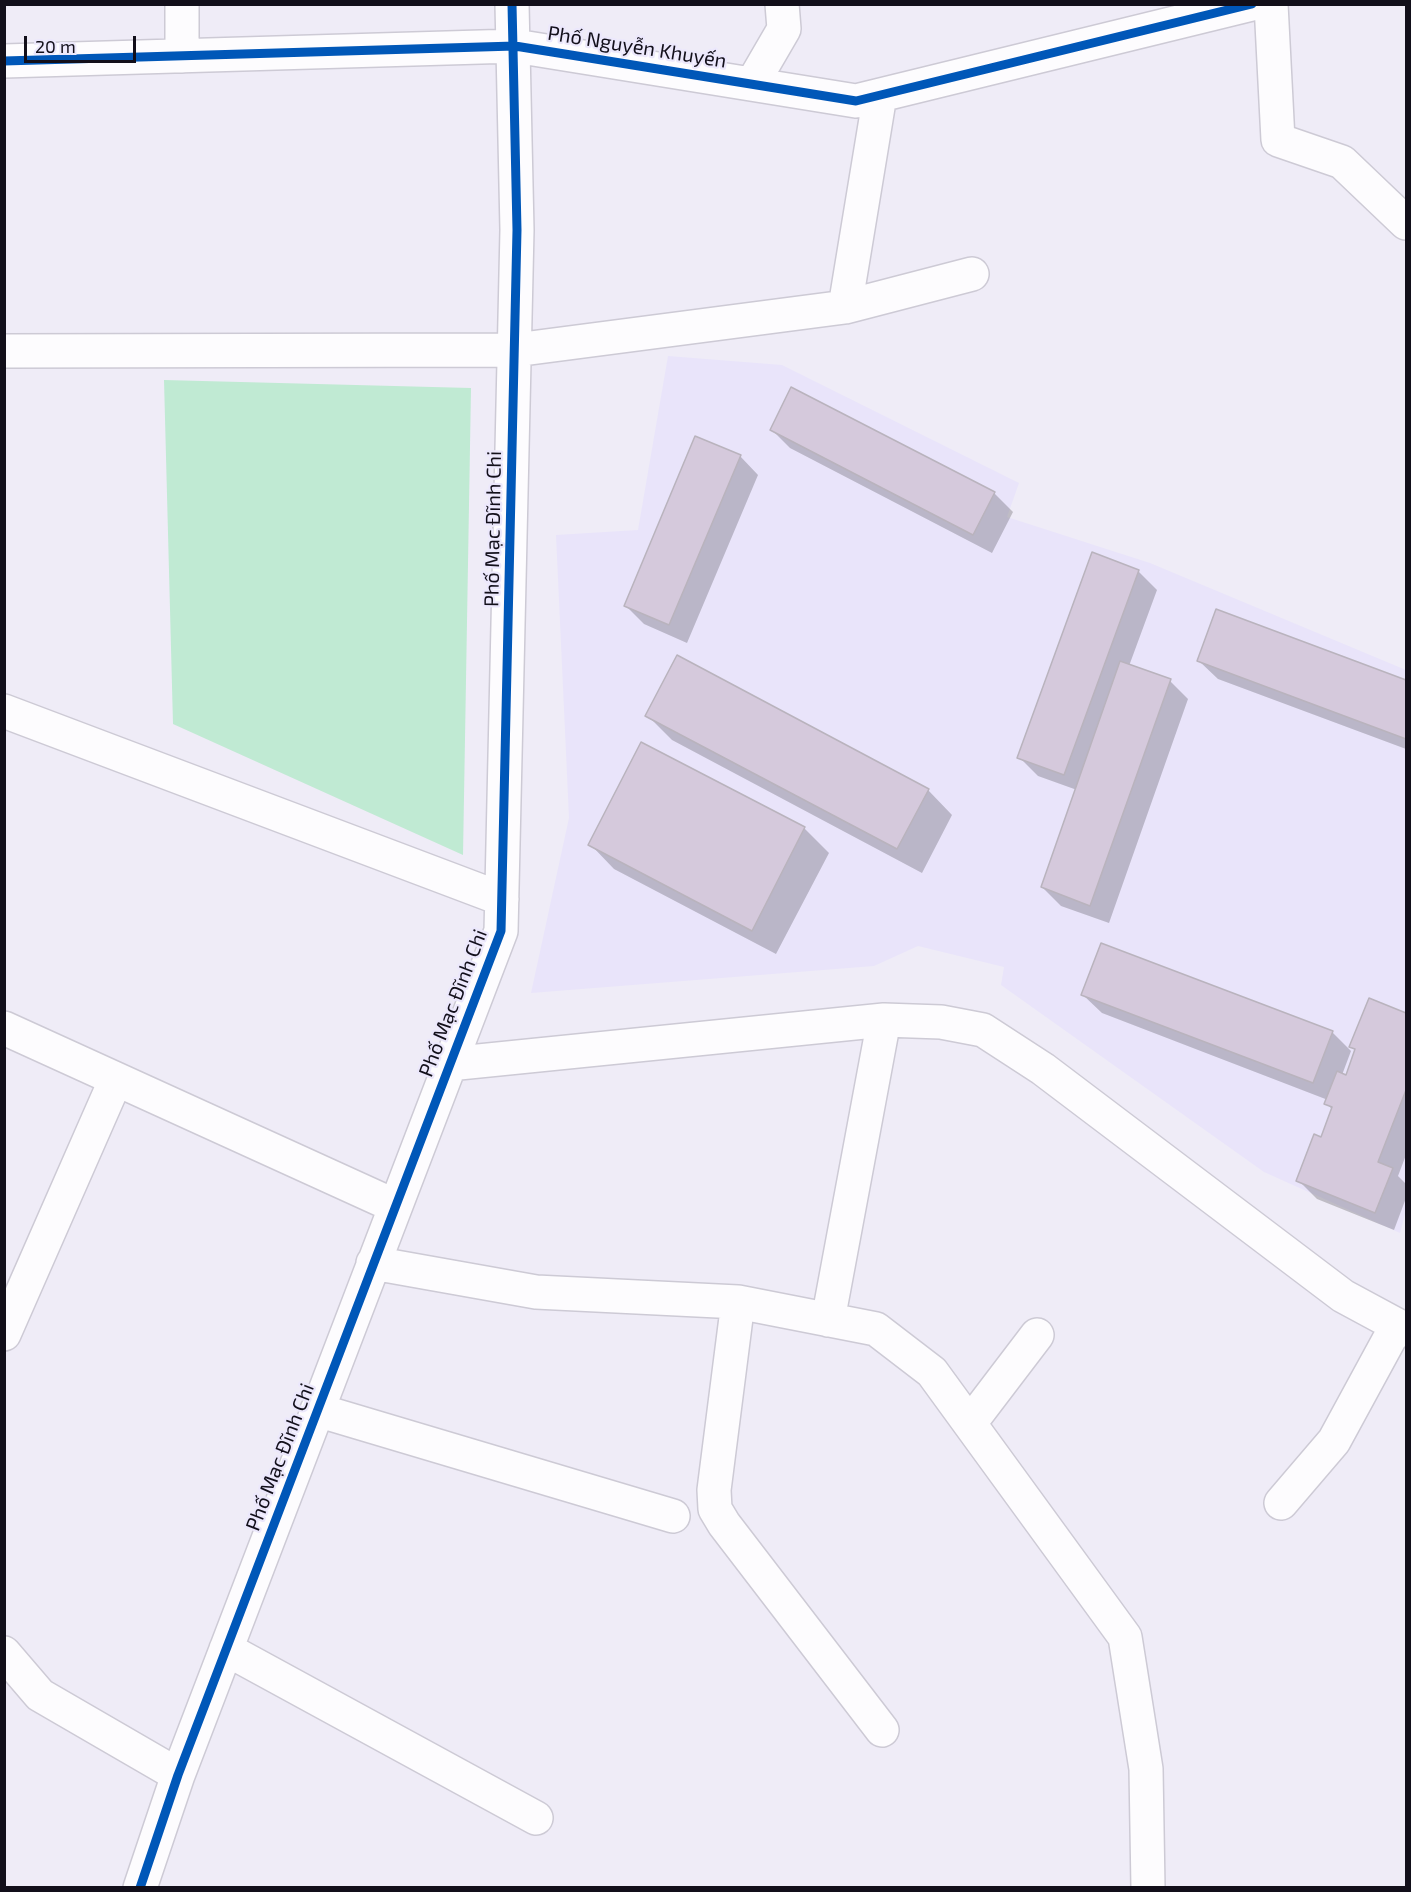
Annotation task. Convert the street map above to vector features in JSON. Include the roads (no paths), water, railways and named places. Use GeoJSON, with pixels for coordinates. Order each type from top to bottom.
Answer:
{"type":"FeatureCollection","features":[{"type":"Feature","properties":{"kind":"street"},"geometry":{"type":"LineString","coordinates":[[182,4],[182,56]]}},
{"type":"Feature","properties":{"kind":"street","name":"Phố Mạc Đĩnh Chi"},"geometry":{"type":"LineString","coordinates":[[140,1887],[178,1775],[501,931],[516,350],[515,46],[512,4]]}},
{"type":"Feature","properties":{"kind":"street"},"geometry":{"type":"LineString","coordinates":[[752,84],[784,29],[782,4]]}},
{"type":"Feature","properties":{"kind":"street","name":"Phố Nguyễn Khuyến"},"geometry":{"type":"LineString","coordinates":[[4,61],[515,46],[856,101],[1252,4]]}},
{"type":"Feature","properties":{"kind":"street"},"geometry":{"type":"LineString","coordinates":[[1271,4],[1278,140],[1342,162],[1407,223]]}},
{"type":"Feature","properties":{"kind":"street"},"geometry":{"type":"LineString","coordinates":[[845,307],[880,95]]}},
{"type":"Feature","properties":{"kind":"street"},"geometry":{"type":"LineString","coordinates":[[4,351],[516,350],[845,307],[972,274]]}},
{"type":"Feature","properties":{"kind":"street"},"geometry":{"type":"LineString","coordinates":[[4,711],[502,899]]}},
{"type":"Feature","properties":{"kind":"street"},"geometry":{"type":"LineString","coordinates":[[449,1064],[884,1020],[941,1022],[982,1030],[1044,1069],[1343,1296],[1402,1328],[1334,1441],[1281,1503]]}},
{"type":"Feature","properties":{"kind":"street"},"geometry":{"type":"LineString","coordinates":[[828,1320],[884,1020]]}},
{"type":"Feature","properties":{"kind":"street"},"geometry":{"type":"LineString","coordinates":[[4,1028],[395,1206]]}},
{"type":"Feature","properties":{"kind":"street"},"geometry":{"type":"LineString","coordinates":[[4,1334],[116,1079]]}},
{"type":"Feature","properties":{"kind":"street"},"geometry":{"type":"LineString","coordinates":[[373,1263],[536,1292],[738,1302],[876,1329],[932,1372],[1125,1637],[1146,1769],[1148,1887]]}},
{"type":"Feature","properties":{"kind":"street"},"geometry":{"type":"LineString","coordinates":[[738,1302],[714,1490],[716,1509],[724,1524],[882,1730]]}},
{"type":"Feature","properties":{"kind":"street"},"geometry":{"type":"LineString","coordinates":[[970,1423],[1036,1335]]}},
{"type":"Feature","properties":{"kind":"street"},"geometry":{"type":"LineString","coordinates":[[317,1410],[673,1516]]}},
{"type":"Feature","properties":{"kind":"street"},"geometry":{"type":"LineString","coordinates":[[226,1649],[536,1818]]}},
{"type":"Feature","properties":{"kind":"street"},"geometry":{"type":"LineString","coordinates":[[4,1653],[40,1695],[178,1775]]}}]}
